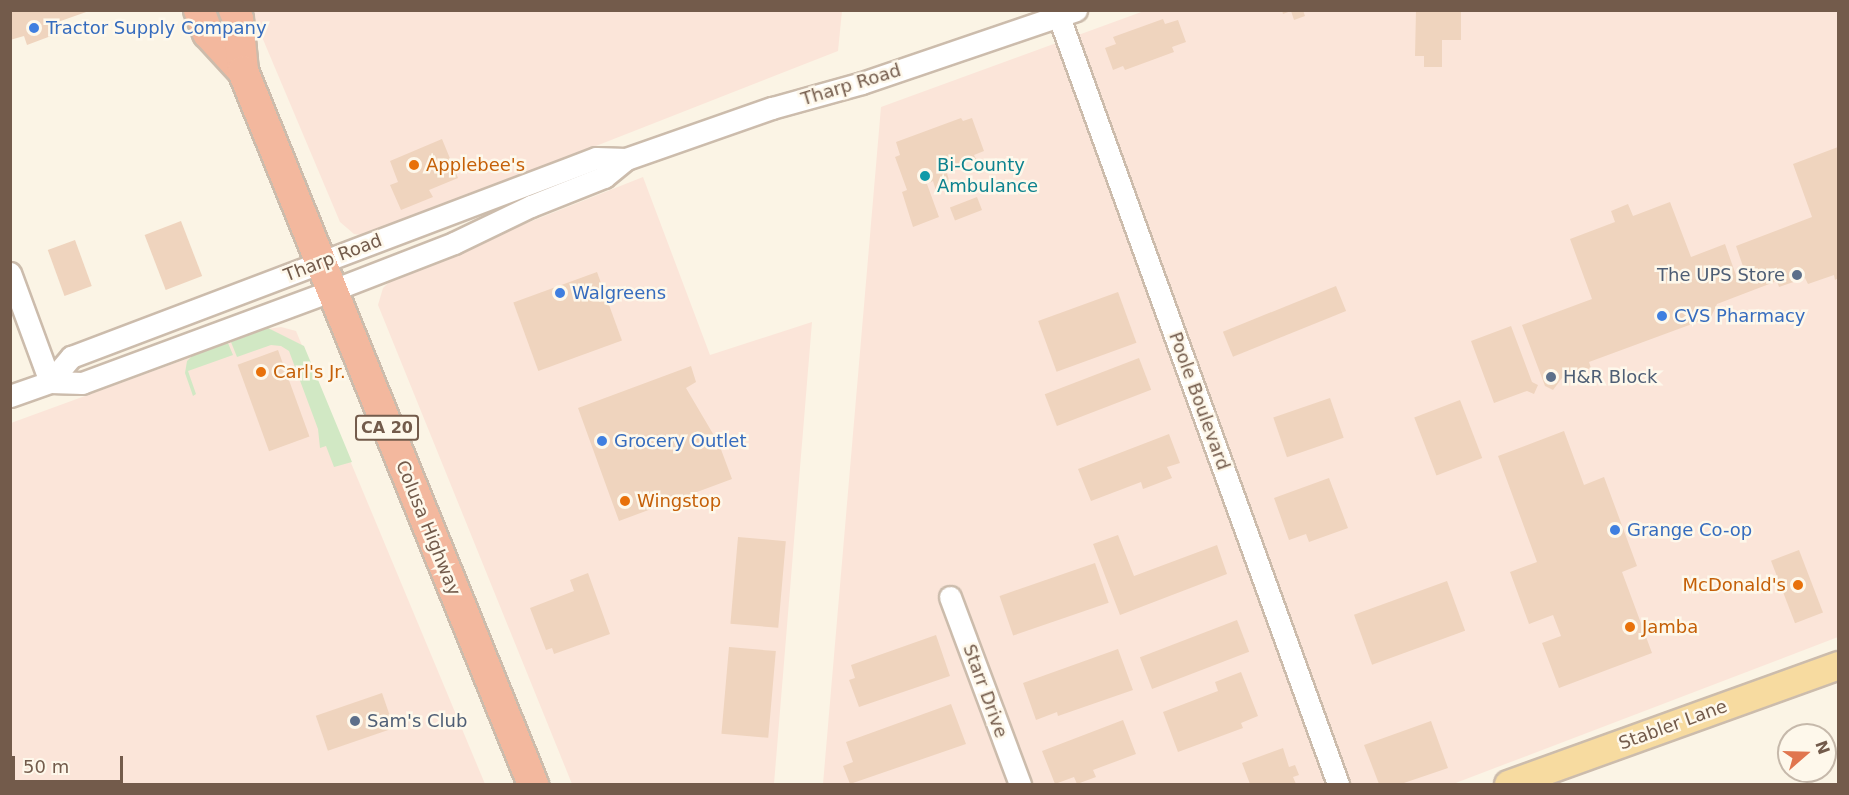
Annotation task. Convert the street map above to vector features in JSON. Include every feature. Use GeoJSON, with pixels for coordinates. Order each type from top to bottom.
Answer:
{"type":"FeatureCollection","features":[{"type":"Feature","properties":{"kind":"highway","name":"Colusa Highway"},"geometry":{"type":"LineString","coordinates":[[199,10],[208,33],[243,71]]}},
{"type":"Feature","properties":{"kind":"highway","name":"Colusa Highway"},"geometry":{"type":"LineString","coordinates":[[234,10],[238,19],[243,71],[533,784]]}},
{"type":"Feature","properties":{"kind":"main road","name":"Stabler Lane"},"geometry":{"type":"LineString","coordinates":[[1508,784],[1839,665]]}},
{"type":"Feature","properties":{"kind":"street","name":"Tharp Road"},"geometry":{"type":"LineString","coordinates":[[10,396],[50,382],[82,383],[333,291],[454,243],[523,210],[604,177],[626,159],[772,108],[862,83],[1068,14]]}},
{"type":"Feature","properties":{"kind":"street","name":"Poole Boulevard"},"geometry":{"type":"LineString","coordinates":[[1068,14],[1338,784]]}},
{"type":"Feature","properties":{"kind":"street","name":"Tharp Road"},"geometry":{"type":"LineString","coordinates":[[50,382],[72,357],[597,158],[626,159]]}},
{"type":"Feature","properties":{"kind":"street"},"geometry":{"type":"LineString","coordinates":[[10,273],[50,382]]}},
{"type":"Feature","properties":{"kind":"street","name":"Starr Drive"},"geometry":{"type":"LineString","coordinates":[[950,597],[1020,784]]}},
{"type":"Feature","properties":{"kind":"shaded area"},"geometry":{"type":"Polygon","coordinates":[[[251,11],[842,11],[838,51],[367,236],[354,234],[340,222],[251,11]]]}},
{"type":"Feature","properties":{"kind":"shaded area"},"geometry":{"type":"Polygon","coordinates":[[[1144,11],[1838,11],[1838,637],[1453,784],[823,784],[881,107],[1144,11]]]}},
{"type":"Feature","properties":{"kind":"shaded area"},"geometry":{"type":"Polygon","coordinates":[[[643,177],[710,355],[812,322],[774,784],[572,784],[378,305],[383,288],[396,275],[643,177]]]}},
{"type":"Feature","properties":{"kind":"shaded area"},"geometry":{"type":"Polygon","coordinates":[[[281,327],[296,331],[485,784],[11,784],[11,423],[268,329],[281,327]]]}},
{"type":"Feature","properties":{"kind":"green space"},"geometry":{"type":"Polygon","coordinates":[[[268,328],[304,346],[352,462],[334,467],[326,446],[320,448],[318,429],[289,351],[281,346],[271,345],[237,357],[231,342],[268,328]]]}},
{"type":"Feature","properties":{"kind":"green space"},"geometry":{"type":"Polygon","coordinates":[[[228,343],[233,355],[188,371],[196,394],[193,396],[185,373],[187,361],[192,356],[228,343]]]}},
{"type":"Feature","properties":{"kind":"building","name":"Tractor Supply Company"},"geometry":{"type":"Polygon","coordinates":[[[10,10],[89,11],[55,23],[59,33],[27,45],[24,36],[10,40],[10,10]]]}},
{"type":"Feature","properties":{"kind":"building"},"geometry":{"type":"Polygon","coordinates":[[[1282,10],[1303,10],[1305,16],[1294,20],[1291,11],[1283,14],[1282,10]]]}},
{"type":"Feature","properties":{"kind":"building"},"geometry":{"type":"Polygon","coordinates":[[[1416,10],[1461,10],[1461,40],[1442,40],[1442,67],[1424,67],[1424,56],[1415,56],[1416,10]]]}},
{"type":"Feature","properties":{"kind":"building"},"geometry":{"type":"Polygon","coordinates":[[[1163,19],[1165,24],[1178,20],[1186,42],[1172,47],[1174,52],[1125,70],[1123,66],[1113,70],[1105,48],[1116,44],[1113,37],[1163,19]]]}},
{"type":"Feature","properties":{"kind":"building","name":"Bi-County Ambulance"},"geometry":{"type":"Polygon","coordinates":[[[961,118],[963,121],[972,118],[984,151],[974,155],[976,159],[946,170],[951,187],[936,191],[933,181],[927,184],[939,217],[913,227],[902,192],[907,190],[895,157],[900,155],[896,142],[961,118]]]}},
{"type":"Feature","properties":{"kind":"building"},"geometry":{"type":"Polygon","coordinates":[[[442,139],[458,178],[429,190],[433,197],[401,210],[390,185],[398,182],[390,161],[442,139]]]}},
{"type":"Feature","properties":{"kind":"building"},"geometry":{"type":"Polygon","coordinates":[[[1838,147],[1838,278],[1835,280],[1834,275],[1808,284],[1805,278],[1779,287],[1777,281],[1717,304],[1711,317],[1589,362],[1591,368],[1562,378],[1553,390],[1545,386],[1522,325],[1592,299],[1570,239],[1615,222],[1611,211],[1628,204],[1633,216],[1670,202],[1691,257],[1725,244],[1738,281],[1747,278],[1736,246],[1812,217],[1793,164],[1838,147]]]}},
{"type":"Feature","properties":{"kind":"building"},"geometry":{"type":"Polygon","coordinates":[[[977,197],[982,210],[955,220],[950,207],[977,197]]]}},
{"type":"Feature","properties":{"kind":"building"},"geometry":{"type":"Polygon","coordinates":[[[181,221],[202,276],[166,290],[145,235],[181,221]]]}},
{"type":"Feature","properties":{"kind":"building"},"geometry":{"type":"Polygon","coordinates":[[[75,240],[92,286],[65,296],[48,250],[75,240]]]}},
{"type":"Feature","properties":{"kind":"building"},"geometry":{"type":"Polygon","coordinates":[[[597,272],[622,341],[538,371],[513,302],[597,272]]]}},
{"type":"Feature","properties":{"kind":"building"},"geometry":{"type":"Polygon","coordinates":[[[1336,286],[1346,311],[1233,357],[1223,332],[1336,286]]]}},
{"type":"Feature","properties":{"kind":"building"},"geometry":{"type":"Polygon","coordinates":[[[1118,292],[1136,343],[1057,372],[1038,321],[1118,292]]]}},
{"type":"Feature","properties":{"kind":"building"},"geometry":{"type":"Polygon","coordinates":[[[1511,326],[1532,382],[1538,385],[1534,394],[1527,391],[1494,403],[1471,341],[1511,326]]]}},
{"type":"Feature","properties":{"kind":"building"},"geometry":{"type":"Polygon","coordinates":[[[278,350],[309,436],[269,451],[238,365],[278,350]]]}},
{"type":"Feature","properties":{"kind":"building"},"geometry":{"type":"Polygon","coordinates":[[[1139,358],[1151,390],[1057,426],[1045,394],[1139,358]]]}},
{"type":"Feature","properties":{"kind":"building"},"geometry":{"type":"Polygon","coordinates":[[[691,366],[696,382],[686,388],[719,444],[732,479],[619,521],[578,408],[691,366]]]}},
{"type":"Feature","properties":{"kind":"building"},"geometry":{"type":"Polygon","coordinates":[[[1330,398],[1344,438],[1287,457],[1273,418],[1330,398]]]}},
{"type":"Feature","properties":{"kind":"building"},"geometry":{"type":"Polygon","coordinates":[[[1460,400],[1482,458],[1436,475],[1414,418],[1460,400]]]}},
{"type":"Feature","properties":{"kind":"building"},"geometry":{"type":"Polygon","coordinates":[[[1564,431],[1584,485],[1604,477],[1637,566],[1622,572],[1652,653],[1559,688],[1542,643],[1561,636],[1553,615],[1529,624],[1510,572],[1537,562],[1498,456],[1564,431]]]}},
{"type":"Feature","properties":{"kind":"building"},"geometry":{"type":"Polygon","coordinates":[[[1169,434],[1180,463],[1167,467],[1172,478],[1143,489],[1141,482],[1091,501],[1078,469],[1169,434]]]}},
{"type":"Feature","properties":{"kind":"building"},"geometry":{"type":"Polygon","coordinates":[[[1329,478],[1348,528],[1309,542],[1306,534],[1289,540],[1274,498],[1329,478]]]}},
{"type":"Feature","properties":{"kind":"building"},"geometry":{"type":"Polygon","coordinates":[[[1118,535],[1134,576],[1217,545],[1227,574],[1120,615],[1093,544],[1118,535]]]}},
{"type":"Feature","properties":{"kind":"building"},"geometry":{"type":"Polygon","coordinates":[[[738,537],[786,541],[778,628],[730,624],[738,537]]]}},
{"type":"Feature","properties":{"kind":"building"},"geometry":{"type":"Polygon","coordinates":[[[1799,550],[1823,613],[1795,623],[1771,561],[1799,550]]]}},
{"type":"Feature","properties":{"kind":"building"},"geometry":{"type":"Polygon","coordinates":[[[1095,563],[1109,603],[1013,636],[1000,596],[1095,563]]]}},
{"type":"Feature","properties":{"kind":"building"},"geometry":{"type":"Polygon","coordinates":[[[588,573],[610,634],[554,654],[552,648],[546,650],[530,608],[574,591],[570,580],[588,573]]]}},
{"type":"Feature","properties":{"kind":"building"},"geometry":{"type":"Polygon","coordinates":[[[1447,581],[1465,631],[1372,665],[1354,615],[1447,581]]]}},
{"type":"Feature","properties":{"kind":"building"},"geometry":{"type":"Polygon","coordinates":[[[1237,620],[1249,652],[1152,689],[1140,657],[1237,620]]]}},
{"type":"Feature","properties":{"kind":"building"},"geometry":{"type":"Polygon","coordinates":[[[936,635],[950,676],[859,707],[849,680],[855,678],[851,665],[936,635]]]}},
{"type":"Feature","properties":{"kind":"building"},"geometry":{"type":"Polygon","coordinates":[[[729,647],[776,651],[768,738],[721,734],[729,647]]]}},
{"type":"Feature","properties":{"kind":"building"},"geometry":{"type":"Polygon","coordinates":[[[1118,649],[1133,690],[1058,716],[1057,712],[1036,720],[1023,683],[1118,649]]]}},
{"type":"Feature","properties":{"kind":"building"},"geometry":{"type":"Polygon","coordinates":[[[1241,672],[1258,716],[1241,723],[1243,728],[1178,752],[1163,712],[1218,691],[1215,682],[1241,672]]]}},
{"type":"Feature","properties":{"kind":"building"},"geometry":{"type":"Polygon","coordinates":[[[382,693],[394,728],[328,751],[316,716],[382,693]]]}},
{"type":"Feature","properties":{"kind":"building"},"geometry":{"type":"Polygon","coordinates":[[[951,704],[966,744],[850,784],[843,766],[853,762],[846,742],[951,704]]]}},
{"type":"Feature","properties":{"kind":"building"},"geometry":{"type":"Polygon","coordinates":[[[1123,720],[1136,754],[1093,770],[1096,777],[1077,784],[1074,777],[1055,784],[1042,751],[1123,720]]]}},
{"type":"Feature","properties":{"kind":"building"},"geometry":{"type":"Polygon","coordinates":[[[1431,721],[1448,768],[1401,784],[1379,784],[1364,745],[1431,721]]]}},
{"type":"Feature","properties":{"kind":"building"},"geometry":{"type":"Polygon","coordinates":[[[1283,748],[1289,767],[1295,765],[1299,775],[1293,777],[1296,784],[1250,784],[1242,763],[1283,748]]]}},
{"type":"Feature","properties":{"kind":"place","name":"Tractor Supply Company"},"geometry":{"type":"Point","coordinates":[34,28]}},
{"type":"Feature","properties":{"kind":"place","name":"Applebee's"},"geometry":{"type":"Point","coordinates":[414,165]}},
{"type":"Feature","properties":{"kind":"place","name":"Bi-County Ambulance"},"geometry":{"type":"Point","coordinates":[925,176]}},
{"type":"Feature","properties":{"kind":"place","name":"The UPS Store"},"geometry":{"type":"Point","coordinates":[1797,275]}},
{"type":"Feature","properties":{"kind":"place","name":"Walgreens"},"geometry":{"type":"Point","coordinates":[560,293]}},
{"type":"Feature","properties":{"kind":"place","name":"CVS Pharmacy"},"geometry":{"type":"Point","coordinates":[1662,316]}},
{"type":"Feature","properties":{"kind":"place","name":"Carl's Jr."},"geometry":{"type":"Point","coordinates":[261,372]}},
{"type":"Feature","properties":{"kind":"place","name":"H&R Block"},"geometry":{"type":"Point","coordinates":[1551,377]}},
{"type":"Feature","properties":{"kind":"place","name":"Grocery Outlet"},"geometry":{"type":"Point","coordinates":[602,441]}},
{"type":"Feature","properties":{"kind":"place","name":"Wingstop"},"geometry":{"type":"Point","coordinates":[625,501]}},
{"type":"Feature","properties":{"kind":"place","name":"Grange Co-op"},"geometry":{"type":"Point","coordinates":[1615,530]}},
{"type":"Feature","properties":{"kind":"place","name":"McDonald's"},"geometry":{"type":"Point","coordinates":[1798,585]}},
{"type":"Feature","properties":{"kind":"place","name":"Jamba"},"geometry":{"type":"Point","coordinates":[1630,627]}},
{"type":"Feature","properties":{"kind":"place","name":"Sam's Club"},"geometry":{"type":"Point","coordinates":[355,721]}}]}
